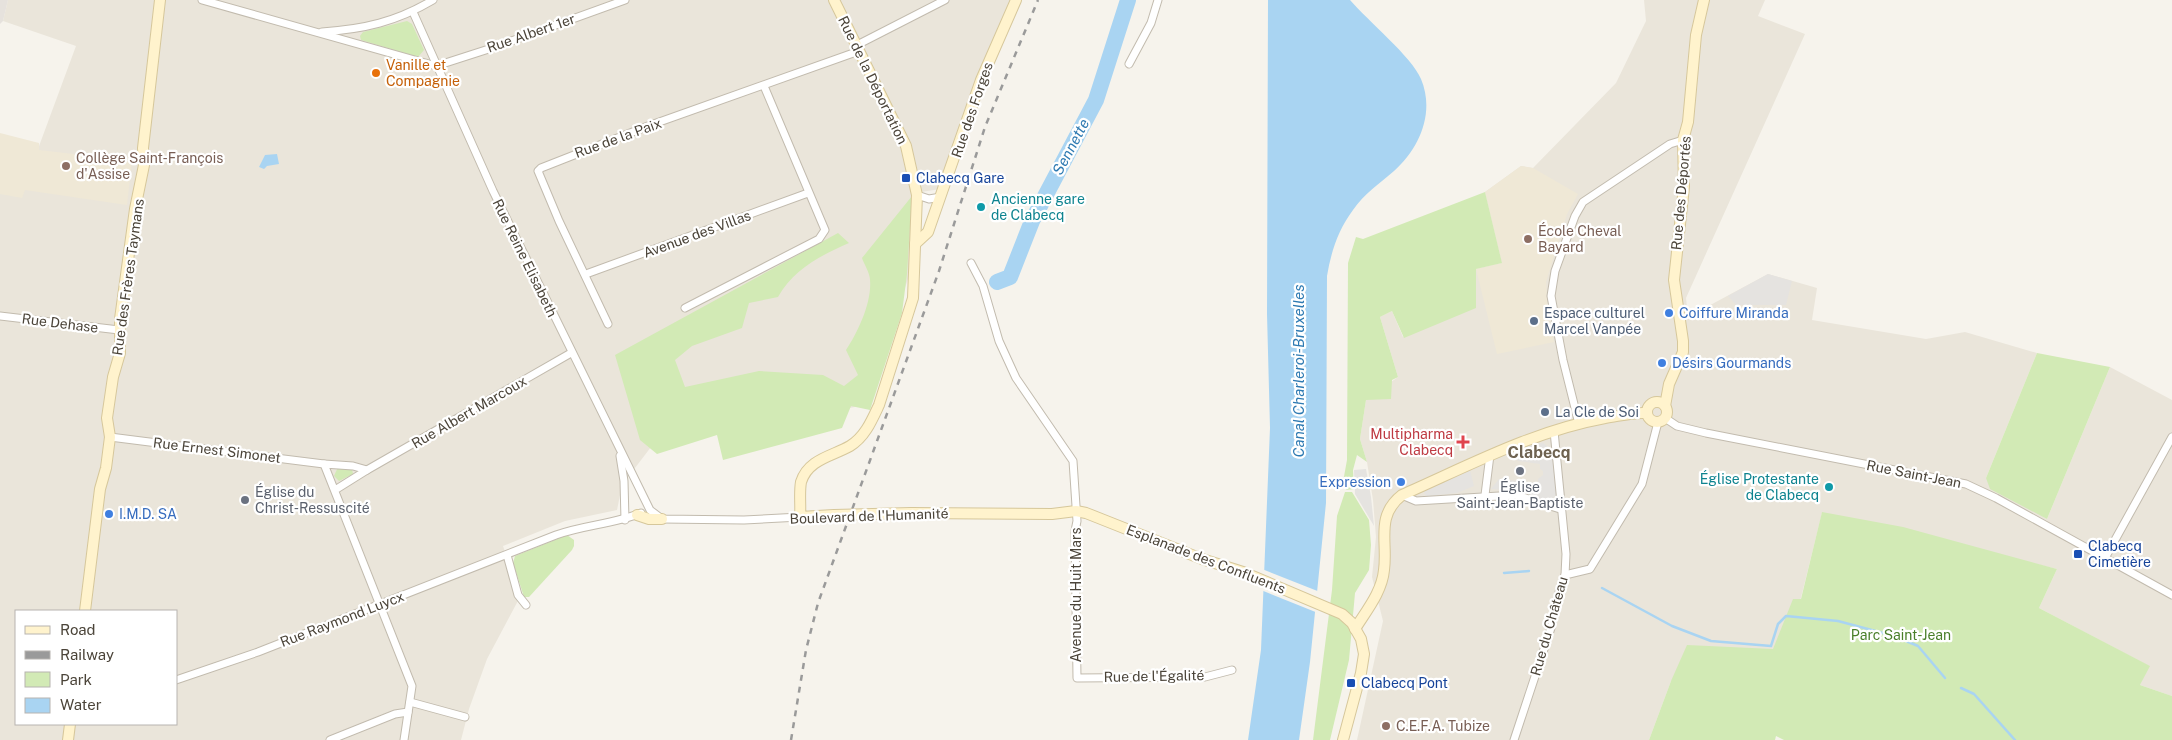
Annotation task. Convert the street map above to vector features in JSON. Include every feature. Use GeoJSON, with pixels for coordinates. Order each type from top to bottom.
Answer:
{"type":"FeatureCollection","features":[{"type":"Feature","properties":{"kind":"street","name":"Rue des Frères Taymans"},"geometry":{"type":"LineString","coordinates":[[84,610],[100,489],[106,468],[110,437],[106,418],[113,377],[120,353],[121,340],[119,330],[135,209],[144,165],[143,148],[160,0]]}},
{"type":"Feature","properties":{"kind":"street"},"geometry":{"type":"LineString","coordinates":[[202,0],[436,66]]}},
{"type":"Feature","properties":{"kind":"street"},"geometry":{"type":"LineString","coordinates":[[317,33],[363,28],[387,22],[413,12],[433,0]]}},
{"type":"Feature","properties":{"kind":"street","name":"Rue Albert 1er"},"geometry":{"type":"LineString","coordinates":[[436,66],[496,47],[625,0]]}},
{"type":"Feature","properties":{"kind":"street","name":"Rue de la Déportation"},"geometry":{"type":"LineString","coordinates":[[834,0],[906,146],[917,195]]}},
{"type":"Feature","properties":{"kind":"street"},"geometry":{"type":"LineString","coordinates":[[858,48],[945,0]]}},
{"type":"Feature","properties":{"kind":"street","name":"Rue des Forges"},"geometry":{"type":"LineString","coordinates":[[915,244],[928,232],[985,71],[1016,0]]}},
{"type":"Feature","properties":{"kind":"street"},"geometry":{"type":"LineString","coordinates":[[1129,64],[1151,23],[1158,0]]}},
{"type":"Feature","properties":{"kind":"street","name":"Rue des Déportés"},"geometry":{"type":"LineString","coordinates":[[1665,406],[1669,384],[1683,352],[1674,280],[1684,187],[1683,140],[1688,122],[1696,35],[1704,0]]}},
{"type":"Feature","properties":{"kind":"street","name":"Rue Reine Elisabeth"},"geometry":{"type":"LineString","coordinates":[[413,12],[493,191],[571,353],[650,510]]}},
{"type":"Feature","properties":{"kind":"street","name":"Rue de la Paix"},"geometry":{"type":"LineString","coordinates":[[608,324],[586,274],[559,221],[538,171],[582,150],[764,86],[858,48]]}},
{"type":"Feature","properties":{"kind":"street"},"geometry":{"type":"LineString","coordinates":[[685,308],[820,239],[825,230],[764,86]]}},
{"type":"Feature","properties":{"kind":"street"},"geometry":{"type":"LineString","coordinates":[[1579,424],[1563,360],[1551,296],[1555,271],[1571,225],[1583,202],[1670,144],[1683,140]]}},
{"type":"Feature","properties":{"kind":"street","name":"Avenue des Villas"},"geometry":{"type":"LineString","coordinates":[[586,274],[808,193]]}},
{"type":"Feature","properties":{"kind":"street"},"geometry":{"type":"LineString","coordinates":[[800,517],[801,482],[806,471],[828,455],[850,446],[865,432],[873,419],[913,298],[917,195],[929,199],[941,197]]}},
{"type":"Feature","properties":{"kind":"street"},"geometry":{"type":"LineString","coordinates":[[972,263],[981,280],[999,341],[1016,378],[1073,461],[1076,512]]}},
{"type":"Feature","properties":{"kind":"street","name":"Rue Dehase"},"geometry":{"type":"LineString","coordinates":[[0,316],[119,330]]}},
{"type":"Feature","properties":{"kind":"street","name":"Rue Albert Marcoux"},"geometry":{"type":"LineString","coordinates":[[367,470],[571,353]]}},
{"type":"Feature","properties":{"kind":"street","name":"Rue des Déportés"},"geometry":{"type":"LineString","coordinates":[[1653,402],[1669,384]]}},
{"type":"Feature","properties":{"kind":"street"},"geometry":{"type":"LineString","coordinates":[[1344,740],[1364,654],[1361,639],[1355,629],[1380,588],[1384,570],[1386,514],[1390,507],[1402,495],[1517,443],[1579,424],[1638,412],[1646,413],[1648,407],[1653,402],[1661,403],[1667,411],[1662,420],[1642,484],[1590,569],[1565,575]]}},
{"type":"Feature","properties":{"kind":"street","name":"Rue Saint-Jean"},"geometry":{"type":"LineString","coordinates":[[1646,413],[1650,419],[1662,420],[1706,434],[1966,484],[2172,595]]}},
{"type":"Feature","properties":{"kind":"street","name":"Rue du Château"},"geometry":{"type":"LineString","coordinates":[[1514,740],[1551,628],[1560,588],[1565,575],[1566,554],[1560,509],[1554,431]]}},
{"type":"Feature","properties":{"kind":"street","name":"Rue Ernest Simonet"},"geometry":{"type":"LineString","coordinates":[[110,437],[353,466],[367,470]]}},
{"type":"Feature","properties":{"kind":"street"},"geometry":{"type":"LineString","coordinates":[[2105,558],[2172,437]]}},
{"type":"Feature","properties":{"kind":"street","name":"Rue Reine Elisabeth"},"geometry":{"type":"LineString","coordinates":[[619,448],[624,481],[625,520]]}},
{"type":"Feature","properties":{"kind":"street"},"geometry":{"type":"LineString","coordinates":[[1485,495],[1490,456]]}},
{"type":"Feature","properties":{"kind":"street"},"geometry":{"type":"LineString","coordinates":[[324,464],[412,686],[404,740]]}},
{"type":"Feature","properties":{"kind":"street"},"geometry":{"type":"LineString","coordinates":[[335,490],[367,470]]}},
{"type":"Feature","properties":{"kind":"street"},"geometry":{"type":"LineString","coordinates":[[1402,495],[1416,500],[1485,495],[1516,495],[1547,503],[1560,509]]}},
{"type":"Feature","properties":{"kind":"street"},"geometry":{"type":"LineString","coordinates":[[650,510],[662,519]]}},
{"type":"Feature","properties":{"kind":"street","name":"Rue Raymond Luycx"},"geometry":{"type":"LineString","coordinates":[[178,679],[258,652],[570,530],[625,520],[650,510]]}},
{"type":"Feature","properties":{"kind":"street","name":"Boulevard de l'Humanité"},"geometry":{"type":"LineString","coordinates":[[637,515],[649,519],[744,520],[911,513],[1052,514],[1076,512]]}},
{"type":"Feature","properties":{"kind":"street","name":"Esplanade des Confluents"},"geometry":{"type":"LineString","coordinates":[[1076,512],[1086,513],[1202,559],[1243,572],[1335,610],[1352,623],[1355,629]]}},
{"type":"Feature","properties":{"kind":"street","name":"Avenue du Huit Mars"},"geometry":{"type":"LineString","coordinates":[[1076,512],[1076,678]]}},
{"type":"Feature","properties":{"kind":"street"},"geometry":{"type":"LineString","coordinates":[[507,555],[518,595],[526,605]]}},
{"type":"Feature","properties":{"kind":"street","name":"Rue de l'Égalité"},"geometry":{"type":"LineString","coordinates":[[1076,678],[1205,677],[1232,670]]}},
{"type":"Feature","properties":{"kind":"street"},"geometry":{"type":"LineString","coordinates":[[410,702],[465,717]]}},
{"type":"Feature","properties":{"kind":"street"},"geometry":{"type":"LineString","coordinates":[[330,740],[395,714],[408,712]]}},
{"type":"Feature","properties":{"kind":"street"},"geometry":{"type":"LineString","coordinates":[[68,740],[70,725]]}},
{"type":"Feature","properties":{"kind":"shaded area"},"geometry":{"type":"Polygon","coordinates":[[[0,0],[8,0],[3,21],[0,24],[0,0]]]}},
{"type":"Feature","properties":{"kind":"shaded area"},"geometry":{"type":"Polygon","coordinates":[[[8,0],[1011,0],[940,189],[915,193],[908,279],[865,405],[651,447],[622,485],[617,510],[565,521],[503,546],[520,597],[487,659],[469,709],[461,740],[0,740],[0,143],[35,157],[76,46],[3,21],[8,0]]]}},
{"type":"Feature","properties":{"kind":"shaded area"},"geometry":{"type":"Polygon","coordinates":[[[1644,0],[1765,0],[1758,16],[1805,34],[1686,298],[1688,317],[1768,274],[1817,288],[1812,320],[1926,339],[1965,332],[2037,353],[1986,478],[2047,519],[2110,367],[2172,400],[2172,696],[2140,685],[2149,666],[2039,608],[2057,569],[1822,513],[1788,650],[1671,681],[1649,740],[1357,740],[1383,621],[1372,577],[1376,537],[1373,500],[1367,462],[1360,439],[1366,400],[1398,377],[1380,317],[1392,311],[1403,337],[1476,269],[1502,263],[1485,192],[1521,166],[1533,168],[1616,83],[1646,21],[1644,0]]]}},
{"type":"Feature","properties":{"kind":"shaded area","name":"Collège Saint-François d'Assise"},"geometry":{"type":"Polygon","coordinates":[[[0,133],[39,143],[39,150],[132,161],[127,205],[25,190],[22,198],[0,194],[0,133]]]}},
{"type":"Feature","properties":{"kind":"shaded area","name":"École Cheval Bayard"},"geometry":{"type":"Polygon","coordinates":[[[1521,166],[1533,168],[1578,194],[1567,214],[1546,282],[1548,314],[1554,342],[1497,354],[1476,269],[1502,263],[1485,192],[1521,166]]]}},
{"type":"Feature","properties":{"kind":"shaded area"},"geometry":{"type":"Polygon","coordinates":[[[1768,274],[1792,281],[1786,305],[1736,305],[1728,296],[1768,274]]]}},
{"type":"Feature","properties":{"kind":"shaded area"},"geometry":{"type":"Polygon","coordinates":[[[1543,443],[1552,450],[1557,475],[1556,495],[1550,501],[1516,491],[1491,489],[1499,479],[1538,483],[1538,479],[1543,475],[1540,464],[1518,461],[1510,452],[1533,444],[1543,443]]]}},
{"type":"Feature","properties":{"kind":"shaded area"},"geometry":{"type":"Polygon","coordinates":[[[1366,469],[1374,526],[1355,494],[1354,470],[1366,469]]]}},
{"type":"Feature","properties":{"kind":"shaded area"},"geometry":{"type":"Polygon","coordinates":[[[1470,470],[1474,486],[1457,493],[1427,496],[1424,493],[1425,490],[1470,470]]]}},
{"type":"Feature","properties":{"kind":"green space"},"geometry":{"type":"Polygon","coordinates":[[[407,21],[412,24],[424,50],[418,57],[361,40],[360,36],[363,32],[407,21]]]}},
{"type":"Feature","properties":{"kind":"green space"},"geometry":{"type":"Polygon","coordinates":[[[1485,192],[1502,263],[1476,269],[1476,308],[1404,338],[1392,311],[1380,317],[1398,377],[1392,380],[1391,399],[1366,400],[1360,439],[1367,462],[1357,455],[1353,470],[1354,489],[1346,490],[1343,482],[1347,460],[1348,263],[1356,237],[1363,239],[1485,192]]]}},
{"type":"Feature","properties":{"kind":"green space"},"geometry":{"type":"Polygon","coordinates":[[[912,196],[907,274],[902,313],[870,410],[851,406],[842,428],[723,460],[717,435],[657,454],[640,440],[615,355],[838,233],[849,243],[809,264],[791,279],[778,297],[749,303],[742,328],[692,346],[675,360],[685,387],[759,371],[823,375],[844,386],[858,375],[846,350],[859,326],[869,298],[870,277],[862,258],[912,196]]]}},
{"type":"Feature","properties":{"kind":"green space"},"geometry":{"type":"Polygon","coordinates":[[[2037,353],[2110,367],[2047,519],[1990,489],[1986,478],[2037,353]]]}},
{"type":"Feature","properties":{"kind":"green space"},"geometry":{"type":"Polygon","coordinates":[[[338,467],[352,469],[353,474],[339,481],[334,476],[338,467]]]}},
{"type":"Feature","properties":{"kind":"green space"},"geometry":{"type":"Polygon","coordinates":[[[1345,492],[1352,492],[1369,520],[1371,545],[1369,570],[1355,593],[1349,660],[1330,740],[1313,740],[1332,590],[1337,516],[1345,492]]]}},
{"type":"Feature","properties":{"kind":"green space","name":"Parc Saint-Jean"},"geometry":{"type":"Polygon","coordinates":[[[1822,512],[1903,527],[2057,569],[2039,608],[2150,666],[2140,685],[2172,696],[2172,740],[1784,740],[1776,736],[1775,740],[1649,740],[1687,645],[1773,649],[1793,599],[1801,599],[1822,512]]]}},
{"type":"Feature","properties":{"kind":"green space"},"geometry":{"type":"Polygon","coordinates":[[[567,535],[574,540],[572,550],[529,597],[524,597],[513,563],[515,556],[567,535]]]}},
{"type":"Feature","properties":{"kind":"water","name":"Canal Charleroi-Bruxelles"},"geometry":{"type":"Polygon","coordinates":[[[1268,0],[1350,0],[1409,60],[1421,79],[1425,91],[1426,104],[1422,129],[1411,152],[1394,171],[1357,204],[1339,233],[1327,276],[1326,503],[1310,662],[1299,740],[1248,740],[1261,650],[1270,428],[1267,314],[1268,0]]]}},
{"type":"Feature","properties":{"kind":"water"},"geometry":{"type":"Polygon","coordinates":[[[277,154],[279,164],[267,166],[264,169],[259,167],[265,155],[277,154]]]}},
{"type":"Feature","properties":{"kind":"pier"},"geometry":{"type":"Polygon","coordinates":[[[1262,569],[1320,592],[1318,613],[1261,590],[1262,569]]]}},
{"type":"Feature","properties":{"kind":"waterway","name":"Sennette"},"geometry":{"type":"LineString","coordinates":[[997,282],[1010,277],[1032,221],[1096,100],[1128,0]]}},
{"type":"Feature","properties":{"kind":"waterway"},"geometry":{"type":"LineString","coordinates":[[1504,573],[1529,571]]}},
{"type":"Feature","properties":{"kind":"waterway"},"geometry":{"type":"LineString","coordinates":[[1602,588],[1672,626],[1711,641],[1771,646],[1778,624],[1786,616],[1838,621],[1894,636],[1918,646],[1945,678]]}},
{"type":"Feature","properties":{"kind":"waterway"},"geometry":{"type":"LineString","coordinates":[[1961,688],[1974,694],[2015,740]]}},
{"type":"Feature","properties":{"kind":"railway"},"geometry":{"type":"LineString","coordinates":[[791,740],[806,650],[818,603],[939,271],[985,127],[1038,0]]}},
{"type":"Feature","properties":{"kind":"place","name":"Vanille et Compagnie"},"geometry":{"type":"Point","coordinates":[376,73]}},
{"type":"Feature","properties":{"kind":"place","name":"Collège Saint-François d'Assise"},"geometry":{"type":"Point","coordinates":[66,166]}},
{"type":"Feature","properties":{"kind":"place","name":"Clabecq Gare"},"geometry":{"type":"Point","coordinates":[906,178]}},
{"type":"Feature","properties":{"kind":"place","name":"Ancienne gare de Clabecq"},"geometry":{"type":"Point","coordinates":[981,207]}},
{"type":"Feature","properties":{"kind":"place","name":"École Cheval Bayard"},"geometry":{"type":"Point","coordinates":[1528,239]}},
{"type":"Feature","properties":{"kind":"place","name":"Coiffure Miranda"},"geometry":{"type":"Point","coordinates":[1669,313]}},
{"type":"Feature","properties":{"kind":"place","name":"Espace culturel Marcel Vanpée"},"geometry":{"type":"Point","coordinates":[1534,321]}},
{"type":"Feature","properties":{"kind":"place","name":"Désirs Gourmands"},"geometry":{"type":"Point","coordinates":[1662,363]}},
{"type":"Feature","properties":{"kind":"place","name":"La Cle de Soi"},"geometry":{"type":"Point","coordinates":[1545,412]}},
{"type":"Feature","properties":{"kind":"place","name":"Multipharma Clabecq"},"geometry":{"type":"Point","coordinates":[1463,442]}},
{"type":"Feature","properties":{"kind":"place","name":"Église Saint-Jean-Baptiste"},"geometry":{"type":"Point","coordinates":[1520,471]}},
{"type":"Feature","properties":{"kind":"place","name":"Expression"},"geometry":{"type":"Point","coordinates":[1401,482]}},
{"type":"Feature","properties":{"kind":"place","name":"Église Protestante de Clabecq"},"geometry":{"type":"Point","coordinates":[1829,487]}},
{"type":"Feature","properties":{"kind":"place","name":"Église du Christ-Ressuscité"},"geometry":{"type":"Point","coordinates":[245,500]}},
{"type":"Feature","properties":{"kind":"place","name":"I.M.D. SA"},"geometry":{"type":"Point","coordinates":[109,514]}},
{"type":"Feature","properties":{"kind":"place","name":"Clabecq Cimetière"},"geometry":{"type":"Point","coordinates":[2078,554]}},
{"type":"Feature","properties":{"kind":"place","name":"Clabecq Pont"},"geometry":{"type":"Point","coordinates":[1351,683]}},
{"type":"Feature","properties":{"kind":"place","name":"C.E.F.A. Tubize"},"geometry":{"type":"Point","coordinates":[1386,726]}},
{"type":"Feature","properties":{"kind":"district","name":"Clabecq"},"geometry":{"type":"Point","coordinates":[1539,452]}}]}
